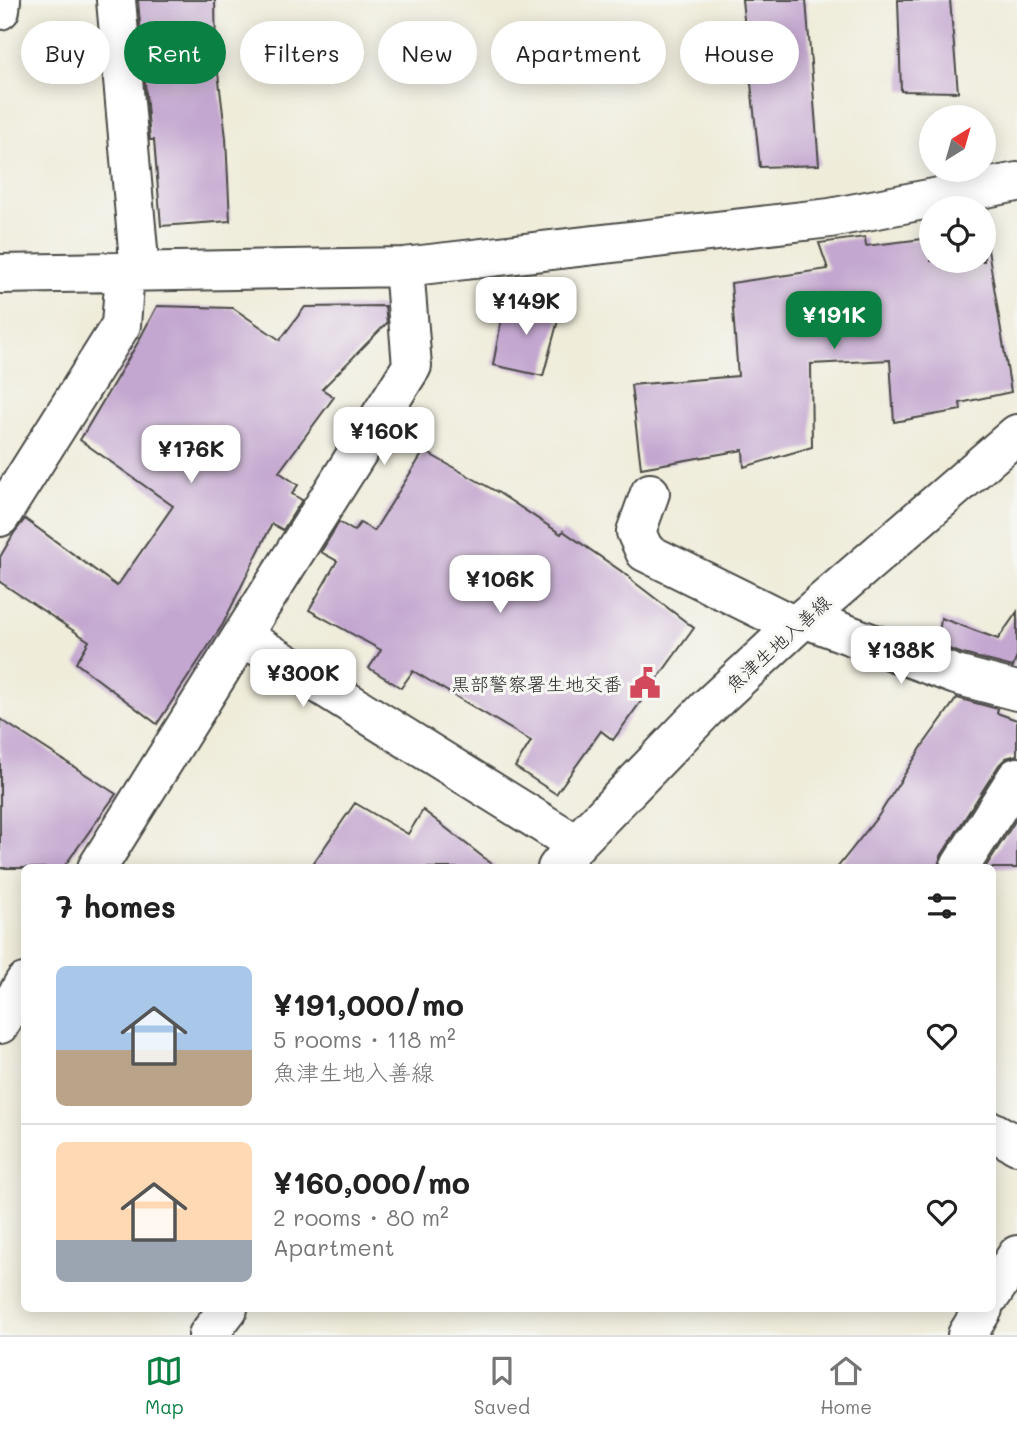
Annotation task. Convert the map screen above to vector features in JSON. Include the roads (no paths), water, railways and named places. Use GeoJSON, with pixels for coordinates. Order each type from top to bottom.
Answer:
{"type":"FeatureCollection","features":[{"type":"Feature","properties":{"kind":"street"},"geometry":{"type":"LineString","coordinates":[[0,10],[1,0]]}},
{"type":"Feature","properties":{"kind":"street"},"geometry":{"type":"LineString","coordinates":[[0,517],[121,325],[132,272],[116,0]]}},
{"type":"Feature","properties":{"kind":"street"},"geometry":{"type":"LineString","coordinates":[[0,274],[404,267],[830,218],[1017,182]]}},
{"type":"Feature","properties":{"kind":"street"},"geometry":{"type":"LineString","coordinates":[[100,864],[412,366],[404,267]]}},
{"type":"Feature","properties":{"kind":"street","name":"魚津生地入善線"},"geometry":{"type":"LineString","coordinates":[[562,862],[706,708],[800,622],[1017,435]]}},
{"type":"Feature","properties":{"kind":"street"},"geometry":{"type":"LineString","coordinates":[[650,493],[636,532],[645,552],[800,622],[956,675],[1017,691]]}},
{"type":"Feature","properties":{"kind":"street"},"geometry":{"type":"LineString","coordinates":[[242,636],[562,862]]}},
{"type":"Feature","properties":{"kind":"street"},"geometry":{"type":"LineString","coordinates":[[962,864],[1017,777]]}},
{"type":"Feature","properties":{"kind":"street"},"geometry":{"type":"LineString","coordinates":[[0,965],[21,980]]}},
{"type":"Feature","properties":{"kind":"street"},"geometry":{"type":"LineString","coordinates":[[0,1024],[21,987]]}},
{"type":"Feature","properties":{"kind":"street"},"geometry":{"type":"LineString","coordinates":[[996,1133],[1017,1145]]}},
{"type":"Feature","properties":{"kind":"street"},"geometry":{"type":"LineString","coordinates":[[996,1288],[1017,1255]]}},
{"type":"Feature","properties":{"kind":"street"},"geometry":{"type":"LineString","coordinates":[[208,1335],[226,1312]]}},
{"type":"Feature","properties":{"kind":"street"},"geometry":{"type":"LineString","coordinates":[[967,1335],[981,1312]]}},
{"type":"Feature","properties":{"kind":"place","name":"黒部警察署生地交番"},"geometry":{"type":"Point","coordinates":[645,683]}}]}
